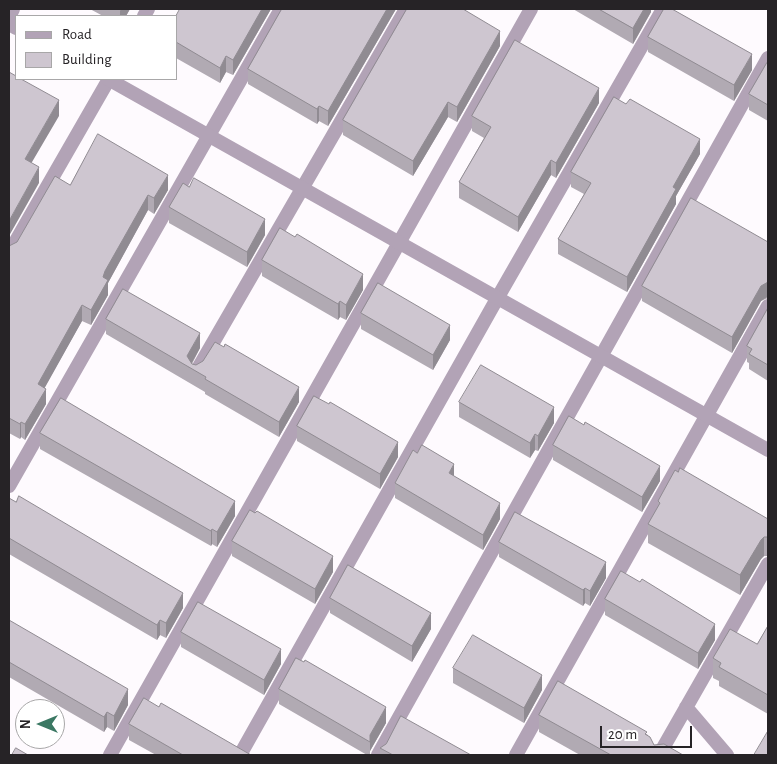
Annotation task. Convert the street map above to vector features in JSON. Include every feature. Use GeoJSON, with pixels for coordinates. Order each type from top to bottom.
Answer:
{"type":"FeatureCollection","features":[{"type":"Feature","properties":{"kind":"street"},"geometry":{"type":"LineString","coordinates":[[9,17],[13,9]]}},
{"type":"Feature","properties":{"kind":"street"},"geometry":{"type":"LineString","coordinates":[[9,486],[281,9]]}},
{"type":"Feature","properties":{"kind":"street"},"geometry":{"type":"LineString","coordinates":[[196,372],[406,9]]}},
{"type":"Feature","properties":{"kind":"street"},"geometry":{"type":"LineString","coordinates":[[110,755],[531,9]]}},
{"type":"Feature","properties":{"kind":"street"},"geometry":{"type":"LineString","coordinates":[[240,755],[663,9]]}},
{"type":"Feature","properties":{"kind":"street"},"geometry":{"type":"LineString","coordinates":[[378,755],[603,356],[768,58]]}},
{"type":"Feature","properties":{"kind":"street"},"geometry":{"type":"LineString","coordinates":[[9,253],[107,80]]}},
{"type":"Feature","properties":{"kind":"street"},"geometry":{"type":"LineString","coordinates":[[110,80],[768,450]]}},
{"type":"Feature","properties":{"kind":"street"},"geometry":{"type":"LineString","coordinates":[[516,755],[768,306]]}},
{"type":"Feature","properties":{"kind":"street"},"geometry":{"type":"LineString","coordinates":[[659,755],[768,564]]}},
{"type":"Feature","properties":{"kind":"street"},"geometry":{"type":"LineString","coordinates":[[686,707],[726,755]]}},
{"type":"Feature","properties":{"kind":"building"},"geometry":{"type":"Polygon","coordinates":[[[180,9],[262,9],[233,60],[226,56],[220,68],[178,43],[177,15],[180,9]]]}},
{"type":"Feature","properties":{"kind":"building"},"geometry":{"type":"Polygon","coordinates":[[[282,9],[387,9],[328,111],[319,106],[317,109],[248,69],[282,9]]]}},
{"type":"Feature","properties":{"kind":"building"},"geometry":{"type":"Polygon","coordinates":[[[407,9],[463,9],[500,31],[457,107],[448,102],[413,161],[343,120],[407,9]]]}},
{"type":"Feature","properties":{"kind":"building"},"geometry":{"type":"Polygon","coordinates":[[[599,9],[644,9],[633,28],[599,9]]]}},
{"type":"Feature","properties":{"kind":"building"},"geometry":{"type":"Polygon","coordinates":[[[664,9],[672,9],[752,54],[734,85],[648,37],[664,9]]]}},
{"type":"Feature","properties":{"kind":"building"},"geometry":{"type":"Polygon","coordinates":[[[515,40],[599,88],[556,163],[551,160],[518,217],[459,182],[491,127],[472,116],[515,40]]]}},
{"type":"Feature","properties":{"kind":"building"},"geometry":{"type":"Polygon","coordinates":[[[768,64],[768,105],[749,94],[768,64]]]}},
{"type":"Feature","properties":{"kind":"building"},"geometry":{"type":"Polygon","coordinates":[[[9,72],[15,75],[15,80],[23,80],[59,100],[25,159],[39,167],[9,221],[9,72]]]}},
{"type":"Feature","properties":{"kind":"building"},"geometry":{"type":"Polygon","coordinates":[[[614,97],[626,104],[630,99],[700,139],[673,187],[676,189],[627,277],[558,239],[591,183],[571,172],[614,97]]]}},
{"type":"Feature","properties":{"kind":"building"},"geometry":{"type":"Polygon","coordinates":[[[98,134],[168,175],[154,198],[148,195],[105,271],[103,277],[108,280],[91,310],[82,305],[38,384],[46,389],[25,424],[21,422],[20,424],[9,418],[9,246],[17,242],[55,176],[70,185],[98,134]]]}},
{"type":"Feature","properties":{"kind":"building"},"geometry":{"type":"Polygon","coordinates":[[[194,178],[265,219],[247,252],[169,207],[183,183],[189,187],[194,178]]]}},
{"type":"Feature","properties":{"kind":"building"},"geometry":{"type":"Polygon","coordinates":[[[691,198],[768,242],[768,282],[761,286],[732,337],[642,286],[691,198]]]}},
{"type":"Feature","properties":{"kind":"building"},"geometry":{"type":"Polygon","coordinates":[[[280,228],[295,237],[297,234],[363,274],[346,305],[340,301],[338,304],[262,260],[280,228]]]}},
{"type":"Feature","properties":{"kind":"building"},"geometry":{"type":"Polygon","coordinates":[[[378,283],[450,325],[433,355],[361,313],[378,283]]]}},
{"type":"Feature","properties":{"kind":"building"},"geometry":{"type":"Polygon","coordinates":[[[123,289],[200,333],[187,356],[192,364],[196,365],[203,361],[215,342],[224,347],[225,344],[299,387],[279,422],[106,319],[123,289]]]}},
{"type":"Feature","properties":{"kind":"building"},"geometry":{"type":"Polygon","coordinates":[[[768,308],[768,365],[749,354],[752,349],[747,346],[768,308]]]}},
{"type":"Feature","properties":{"kind":"building"},"geometry":{"type":"Polygon","coordinates":[[[481,365],[554,407],[538,436],[535,434],[530,443],[459,402],[481,365]]]}},
{"type":"Feature","properties":{"kind":"building"},"geometry":{"type":"Polygon","coordinates":[[[314,396],[329,404],[330,402],[398,442],[380,474],[297,426],[314,396]]]}},
{"type":"Feature","properties":{"kind":"building"},"geometry":{"type":"Polygon","coordinates":[[[61,398],[235,501],[217,532],[212,529],[211,531],[40,433],[61,398]]]}},
{"type":"Feature","properties":{"kind":"building"},"geometry":{"type":"Polygon","coordinates":[[[569,416],[584,425],[585,422],[660,466],[642,497],[553,445],[569,416]]]}},
{"type":"Feature","properties":{"kind":"building"},"geometry":{"type":"Polygon","coordinates":[[[422,445],[454,464],[449,473],[500,503],[483,535],[395,483],[413,450],[417,453],[422,445]]]}},
{"type":"Feature","properties":{"kind":"building"},"geometry":{"type":"Polygon","coordinates":[[[680,468],[768,519],[768,537],[764,537],[761,540],[740,575],[648,524],[675,470],[678,472],[680,468]]]}},
{"type":"Feature","properties":{"kind":"building"},"geometry":{"type":"Polygon","coordinates":[[[19,496],[183,593],[166,623],[160,620],[157,625],[9,538],[9,498],[16,502],[19,496]]]}},
{"type":"Feature","properties":{"kind":"building"},"geometry":{"type":"Polygon","coordinates":[[[250,510],[255,513],[257,511],[333,556],[315,589],[232,541],[250,510]]]}},
{"type":"Feature","properties":{"kind":"building"},"geometry":{"type":"Polygon","coordinates":[[[515,512],[606,562],[590,591],[585,588],[583,590],[499,542],[515,512]]]}},
{"type":"Feature","properties":{"kind":"building"},"geometry":{"type":"Polygon","coordinates":[[[348,565],[431,613],[412,646],[330,598],[348,565]]]}},
{"type":"Feature","properties":{"kind":"building"},"geometry":{"type":"Polygon","coordinates":[[[621,571],[640,582],[642,579],[715,624],[698,653],[605,599],[621,571]]]}},
{"type":"Feature","properties":{"kind":"building"},"geometry":{"type":"Polygon","coordinates":[[[198,602],[281,649],[264,680],[181,632],[198,602]]]}},
{"type":"Feature","properties":{"kind":"building"},"geometry":{"type":"Polygon","coordinates":[[[9,620],[128,689],[114,716],[107,712],[104,717],[9,662],[9,620]]]}},
{"type":"Feature","properties":{"kind":"building"},"geometry":{"type":"Polygon","coordinates":[[[768,626],[768,695],[719,667],[721,663],[713,658],[730,629],[757,644],[768,626]]]}},
{"type":"Feature","properties":{"kind":"building"},"geometry":{"type":"Polygon","coordinates":[[[473,635],[542,675],[524,708],[453,668],[473,635]]]}},
{"type":"Feature","properties":{"kind":"building"},"geometry":{"type":"Polygon","coordinates":[[[296,658],[304,662],[305,660],[386,707],[370,735],[370,742],[279,689],[296,658]]]}},
{"type":"Feature","properties":{"kind":"building"},"geometry":{"type":"Polygon","coordinates":[[[558,681],[647,732],[645,734],[650,737],[654,745],[664,744],[683,755],[611,755],[539,715],[558,681]]]}},
{"type":"Feature","properties":{"kind":"building"},"geometry":{"type":"Polygon","coordinates":[[[144,698],[159,707],[161,703],[251,755],[183,755],[129,724],[144,698]]]}},
{"type":"Feature","properties":{"kind":"building"},"geometry":{"type":"Polygon","coordinates":[[[401,716],[471,755],[393,755],[380,748],[386,744],[401,716]]]}},
{"type":"Feature","properties":{"kind":"building"},"geometry":{"type":"Polygon","coordinates":[[[768,731],[768,755],[754,755],[768,731]]]}},
{"type":"Feature","properties":{"kind":"building"},"geometry":{"type":"Polygon","coordinates":[[[15,749],[18,749],[28,755],[12,755],[15,749]]]}}]}
